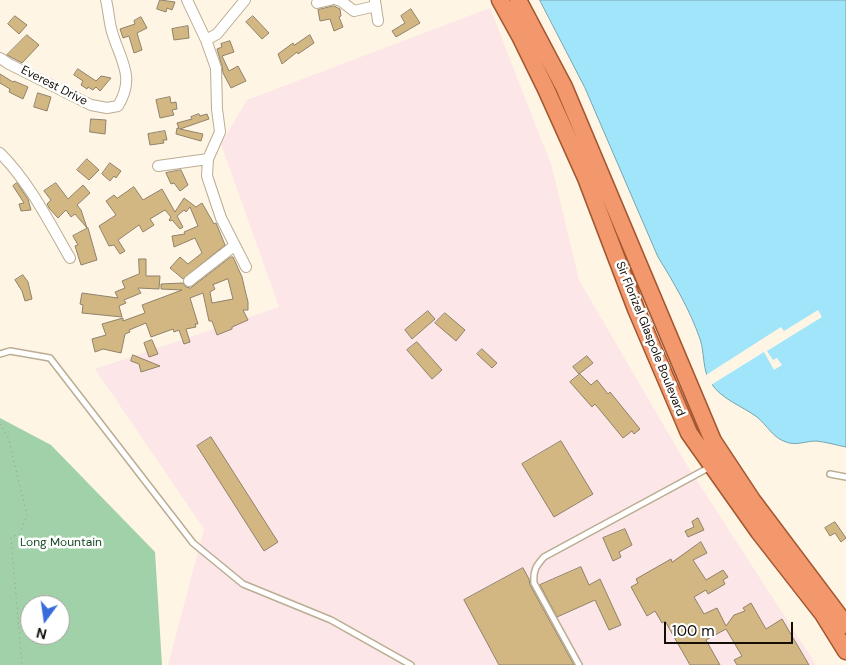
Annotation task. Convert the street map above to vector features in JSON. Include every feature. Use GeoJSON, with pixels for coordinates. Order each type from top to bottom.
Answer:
{"type":"FeatureCollection","features":[{"type":"Feature","properties":{"kind":"highway","name":"Sir Florizel Glaspole Boulevard"},"geometry":{"type":"LineString","coordinates":[[500,0],[538,72],[586,178],[636,309],[689,433],[764,540],[823,614],[846,651]]}},
{"type":"Feature","properties":{"kind":"highway","name":"Sir Florizel Glaspole Boulevard"},"geometry":{"type":"LineString","coordinates":[[518,0],[564,87],[713,440],[752,500],[846,625]]}},
{"type":"Feature","properties":{"kind":"street","name":"Everest Drive"},"geometry":{"type":"LineString","coordinates":[[0,58],[91,106],[106,108],[118,106],[126,94],[127,76],[112,33],[106,0]]}},
{"type":"Feature","properties":{"kind":"street"},"geometry":{"type":"LineString","coordinates":[[187,0],[206,40],[216,68],[217,109],[220,132],[208,158],[207,176],[221,218],[246,267]]}},
{"type":"Feature","properties":{"kind":"street"},"geometry":{"type":"LineString","coordinates":[[206,40],[217,34],[245,0]]}},
{"type":"Feature","properties":{"kind":"street"},"geometry":{"type":"LineString","coordinates":[[317,3],[330,0]]}},
{"type":"Feature","properties":{"kind":"street"},"geometry":{"type":"LineString","coordinates":[[337,0],[354,11],[375,3],[378,21]]}},
{"type":"Feature","properties":{"kind":"street"},"geometry":{"type":"LineString","coordinates":[[0,154],[15,168],[70,258]]}},
{"type":"Feature","properties":{"kind":"street"},"geometry":{"type":"LineString","coordinates":[[158,166],[208,158]]}},
{"type":"Feature","properties":{"kind":"street"},"geometry":{"type":"LineString","coordinates":[[189,281],[234,246]]}},
{"type":"Feature","properties":{"kind":"lane"},"geometry":{"type":"LineString","coordinates":[[0,354],[10,351],[50,358],[193,543],[244,584],[330,620],[411,665]]}},
{"type":"Feature","properties":{"kind":"lane"},"geometry":{"type":"LineString","coordinates":[[579,665],[534,582],[535,566],[544,558],[712,466]]}},
{"type":"Feature","properties":{"kind":"lane"},"geometry":{"type":"LineString","coordinates":[[830,474],[846,478]]}},
{"type":"Feature","properties":{"kind":"path"},"geometry":{"type":"LineString","coordinates":[[0,424],[8,437],[27,515],[20,533],[11,538],[22,665]]}},
{"type":"Feature","properties":{"kind":"shaded area"},"geometry":{"type":"Polygon","coordinates":[[[490,8],[552,167],[579,280],[685,462],[816,665],[168,665],[204,529],[95,369],[279,307],[221,144],[247,100],[490,8]]]}},
{"type":"Feature","properties":{"kind":"green space","name":"Long Mountain"},"geometry":{"type":"Polygon","coordinates":[[[0,418],[51,445],[155,552],[162,665],[0,665],[0,418]]]}},
{"type":"Feature","properties":{"kind":"water"},"geometry":{"type":"Polygon","coordinates":[[[540,0],[846,0],[846,447],[816,441],[794,444],[781,440],[757,417],[715,389],[706,373],[702,344],[691,318],[676,287],[658,257],[585,88],[540,0]]]}},
{"type":"Feature","properties":{"kind":"pier"},"geometry":{"type":"Polygon","coordinates":[[[818,310],[822,317],[767,351],[773,360],[777,358],[782,365],[774,370],[764,352],[711,385],[706,375],[781,327],[784,331],[818,310]]]}},
{"type":"Feature","properties":{"kind":"building"},"geometry":{"type":"Polygon","coordinates":[[[160,0],[175,2],[172,10],[167,8],[166,12],[157,9],[160,0]]]}},
{"type":"Feature","properties":{"kind":"building"},"geometry":{"type":"Polygon","coordinates":[[[334,6],[340,9],[341,16],[339,17],[343,27],[334,31],[330,19],[320,21],[318,10],[334,6]]]}},
{"type":"Feature","properties":{"kind":"building"},"geometry":{"type":"Polygon","coordinates":[[[411,9],[420,23],[396,37],[392,31],[405,23],[401,16],[411,9]]]}},
{"type":"Feature","properties":{"kind":"building"},"geometry":{"type":"Polygon","coordinates":[[[15,16],[27,25],[19,34],[8,24],[15,16]]]}},
{"type":"Feature","properties":{"kind":"building"},"geometry":{"type":"Polygon","coordinates":[[[253,16],[269,33],[262,39],[246,22],[253,16]]]}},
{"type":"Feature","properties":{"kind":"building"},"geometry":{"type":"Polygon","coordinates":[[[141,17],[147,28],[137,33],[142,50],[134,53],[129,36],[123,38],[120,29],[135,24],[134,21],[141,17]]]}},
{"type":"Feature","properties":{"kind":"building"},"geometry":{"type":"Polygon","coordinates":[[[188,26],[189,38],[174,40],[172,29],[188,26]]]}},
{"type":"Feature","properties":{"kind":"building"},"geometry":{"type":"Polygon","coordinates":[[[27,35],[39,45],[22,63],[7,55],[27,35]]]}},
{"type":"Feature","properties":{"kind":"building"},"geometry":{"type":"Polygon","coordinates":[[[310,35],[314,43],[298,54],[297,52],[282,64],[278,54],[293,43],[294,45],[310,35]]]}},
{"type":"Feature","properties":{"kind":"building"},"geometry":{"type":"Polygon","coordinates":[[[230,41],[234,52],[222,56],[229,71],[238,66],[246,81],[231,88],[223,73],[217,49],[222,47],[221,44],[230,41]]]}},
{"type":"Feature","properties":{"kind":"building"},"geometry":{"type":"Polygon","coordinates":[[[78,69],[96,81],[101,76],[111,78],[100,91],[96,87],[93,90],[88,87],[87,89],[81,85],[83,81],[74,75],[78,69]]]}},
{"type":"Feature","properties":{"kind":"building"},"geometry":{"type":"Polygon","coordinates":[[[0,74],[13,82],[28,87],[23,99],[9,92],[10,89],[0,83],[0,74]]]}},
{"type":"Feature","properties":{"kind":"building"},"geometry":{"type":"Polygon","coordinates":[[[38,93],[51,97],[47,111],[34,107],[38,93]]]}},
{"type":"Feature","properties":{"kind":"building"},"geometry":{"type":"Polygon","coordinates":[[[170,97],[171,103],[176,102],[177,109],[172,110],[174,115],[160,118],[156,100],[170,97]]]}},
{"type":"Feature","properties":{"kind":"building"},"geometry":{"type":"Polygon","coordinates":[[[199,114],[200,116],[207,114],[209,119],[180,129],[203,134],[201,141],[176,134],[177,128],[179,129],[177,123],[192,119],[191,117],[199,114]]]}},
{"type":"Feature","properties":{"kind":"building"},"geometry":{"type":"Polygon","coordinates":[[[91,119],[106,120],[105,134],[90,132],[91,119]]]}},
{"type":"Feature","properties":{"kind":"building"},"geometry":{"type":"Polygon","coordinates":[[[165,131],[167,140],[163,140],[164,143],[150,145],[148,134],[165,131]]]}},
{"type":"Feature","properties":{"kind":"building"},"geometry":{"type":"Polygon","coordinates":[[[87,159],[99,170],[89,180],[77,170],[87,159]]]}},
{"type":"Feature","properties":{"kind":"building"},"geometry":{"type":"Polygon","coordinates":[[[110,163],[121,171],[116,178],[114,176],[110,181],[102,174],[110,163]]]}},
{"type":"Feature","properties":{"kind":"building"},"geometry":{"type":"Polygon","coordinates":[[[181,170],[188,185],[180,191],[174,183],[171,184],[166,173],[181,170]]]}},
{"type":"Feature","properties":{"kind":"building"},"geometry":{"type":"Polygon","coordinates":[[[17,183],[28,199],[31,210],[21,211],[19,204],[24,203],[13,186],[17,183]]]}},
{"type":"Feature","properties":{"kind":"building"},"geometry":{"type":"Polygon","coordinates":[[[56,183],[68,199],[83,185],[90,193],[77,205],[81,210],[87,228],[75,214],[71,217],[66,210],[58,218],[49,208],[47,204],[51,200],[44,191],[56,183]]]}},
{"type":"Feature","properties":{"kind":"building"},"geometry":{"type":"Polygon","coordinates":[[[134,187],[143,200],[162,189],[175,212],[184,198],[196,207],[202,203],[214,224],[216,223],[225,245],[183,279],[170,268],[180,257],[188,264],[202,253],[195,238],[174,247],[172,236],[185,234],[184,232],[198,226],[190,207],[186,212],[184,210],[177,216],[183,227],[180,229],[172,220],[169,220],[171,217],[165,210],[150,219],[154,225],[143,232],[139,225],[118,240],[125,251],[120,254],[114,245],[109,246],[99,226],[116,215],[106,201],[114,195],[117,198],[134,187]]]}},
{"type":"Feature","properties":{"kind":"building"},"geometry":{"type":"Polygon","coordinates":[[[88,228],[97,260],[81,265],[75,246],[78,245],[73,236],[88,228]]]}},
{"type":"Feature","properties":{"kind":"building"},"geometry":{"type":"Polygon","coordinates":[[[233,257],[242,277],[248,302],[248,310],[243,310],[248,320],[217,335],[212,321],[209,321],[203,293],[190,298],[198,324],[195,324],[196,327],[186,329],[190,342],[184,344],[179,330],[174,332],[173,329],[151,337],[146,323],[129,330],[130,332],[125,334],[121,353],[103,349],[95,352],[92,339],[106,335],[102,324],[123,318],[123,321],[145,313],[142,305],[182,290],[161,289],[161,284],[183,283],[186,287],[190,288],[233,257]],[[228,279],[213,285],[215,289],[210,292],[212,303],[233,299],[228,279]]]}},
{"type":"Feature","properties":{"kind":"building"},"geometry":{"type":"Polygon","coordinates":[[[139,259],[146,259],[146,276],[160,276],[159,289],[138,288],[141,293],[124,300],[126,303],[119,306],[122,317],[82,313],[83,305],[80,304],[82,293],[118,298],[115,292],[125,288],[122,281],[139,274],[139,259]]]}},
{"type":"Feature","properties":{"kind":"building"},"geometry":{"type":"Polygon","coordinates":[[[23,275],[28,282],[32,299],[25,301],[22,291],[15,280],[23,275]]]}},
{"type":"Feature","properties":{"kind":"building"},"geometry":{"type":"Polygon","coordinates":[[[428,311],[435,319],[412,339],[405,330],[428,311]]]}},
{"type":"Feature","properties":{"kind":"building"},"geometry":{"type":"Polygon","coordinates":[[[445,313],[465,330],[456,341],[435,323],[445,313]]]}},
{"type":"Feature","properties":{"kind":"building"},"geometry":{"type":"Polygon","coordinates":[[[152,340],[158,354],[149,357],[144,343],[152,340]]]}},
{"type":"Feature","properties":{"kind":"building"},"geometry":{"type":"Polygon","coordinates":[[[417,342],[442,370],[432,379],[407,350],[417,342]]]}},
{"type":"Feature","properties":{"kind":"building"},"geometry":{"type":"Polygon","coordinates":[[[482,349],[497,363],[492,368],[477,354],[482,349]]]}},
{"type":"Feature","properties":{"kind":"building"},"geometry":{"type":"Polygon","coordinates":[[[133,355],[160,366],[141,372],[139,364],[131,361],[133,355]]]}},
{"type":"Feature","properties":{"kind":"building"},"geometry":{"type":"Polygon","coordinates":[[[587,356],[593,363],[579,374],[573,367],[587,356]]]}},
{"type":"Feature","properties":{"kind":"building"},"geometry":{"type":"Polygon","coordinates":[[[580,374],[591,385],[597,380],[608,394],[610,392],[640,429],[634,434],[632,431],[623,438],[595,404],[592,407],[570,382],[580,374]]]}},
{"type":"Feature","properties":{"kind":"building"},"geometry":{"type":"Polygon","coordinates":[[[211,437],[278,542],[264,551],[197,446],[211,437]]]}},
{"type":"Feature","properties":{"kind":"building"},"geometry":{"type":"Polygon","coordinates":[[[561,441],[593,494],[554,517],[522,464],[561,441]]]}},
{"type":"Feature","properties":{"kind":"building"},"geometry":{"type":"Polygon","coordinates":[[[698,518],[704,530],[688,537],[685,531],[694,527],[692,522],[698,518]]]}},
{"type":"Feature","properties":{"kind":"building"},"geometry":{"type":"Polygon","coordinates":[[[835,522],[846,538],[841,542],[835,533],[830,536],[825,528],[835,522]]]}},
{"type":"Feature","properties":{"kind":"building"},"geometry":{"type":"Polygon","coordinates":[[[625,529],[632,545],[619,552],[621,557],[613,561],[603,538],[625,529]]]}},
{"type":"Feature","properties":{"kind":"building"},"geometry":{"type":"Polygon","coordinates":[[[701,542],[707,553],[693,560],[706,580],[723,570],[728,577],[723,580],[725,584],[708,594],[706,590],[694,597],[704,614],[717,608],[726,626],[734,615],[745,611],[743,608],[751,603],[766,629],[782,619],[809,665],[737,665],[734,660],[742,656],[726,629],[706,640],[720,665],[690,665],[665,621],[662,623],[655,611],[647,616],[631,587],[638,583],[636,579],[671,559],[672,562],[701,542]]]}},
{"type":"Feature","properties":{"kind":"building"},"geometry":{"type":"Polygon","coordinates":[[[581,567],[589,585],[600,579],[621,625],[609,630],[595,600],[557,617],[540,585],[581,567]]]}},
{"type":"Feature","properties":{"kind":"building"},"geometry":{"type":"Polygon","coordinates":[[[523,568],[530,585],[574,665],[499,665],[464,600],[523,568]]]}}]}
